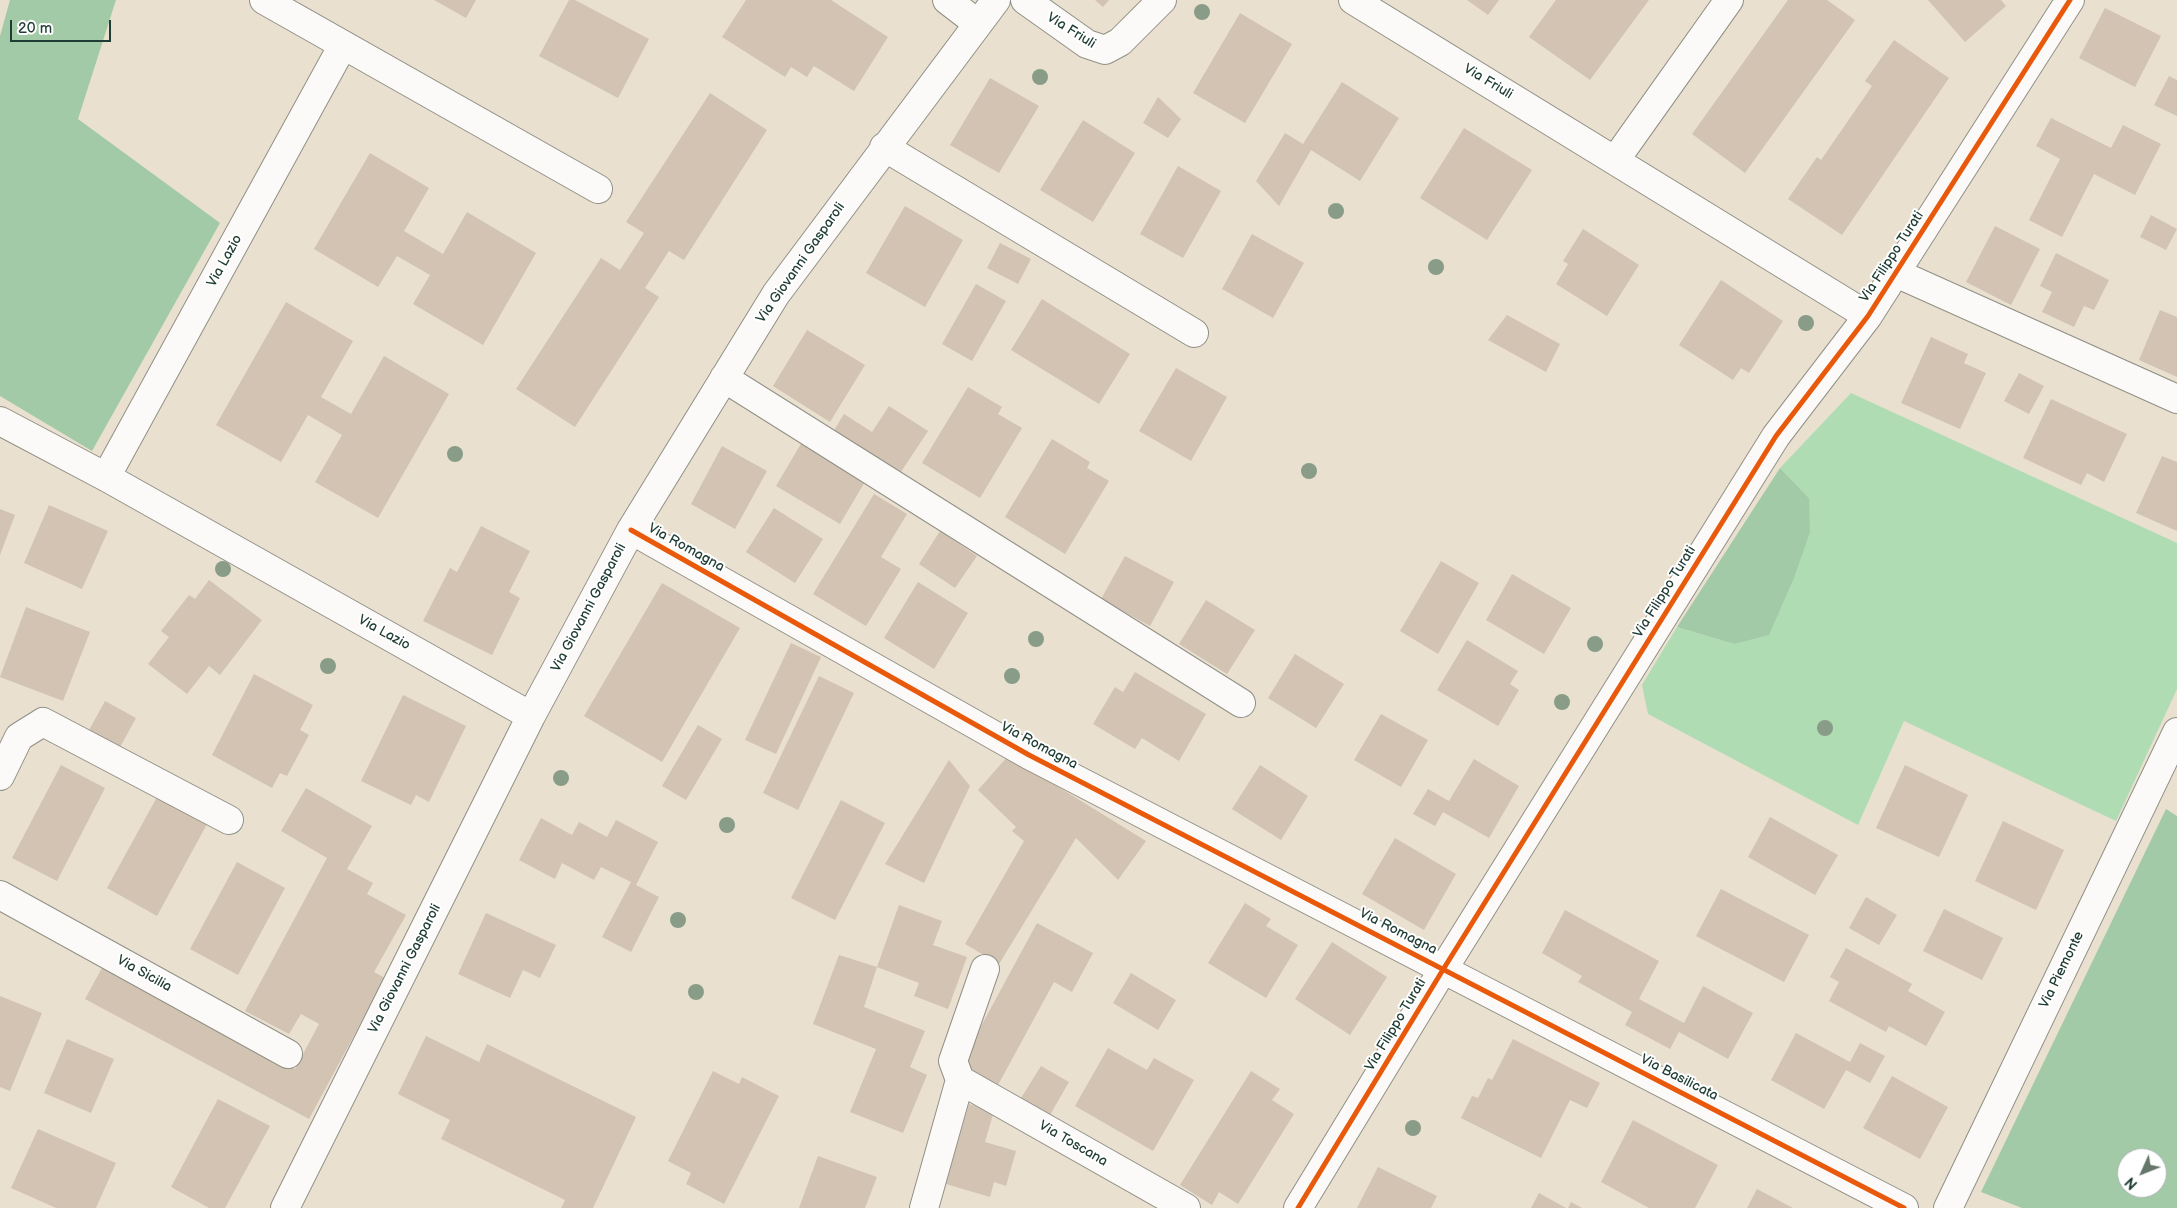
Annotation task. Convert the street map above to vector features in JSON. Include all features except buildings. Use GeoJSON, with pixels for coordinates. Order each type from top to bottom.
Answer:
{"type":"FeatureCollection","features":[{"type":"Feature","properties":{"kind":"street"},"geometry":{"type":"LineString","coordinates":[[264,0],[598,189]]}},
{"type":"Feature","properties":{"kind":"street"},"geometry":{"type":"LineString","coordinates":[[947,0],[977,23]]}},
{"type":"Feature","properties":{"kind":"street","name":"Via Giovanni Gasparoli"},"geometry":{"type":"LineString","coordinates":[[285,1208],[531,716],[631,530],[776,294],[884,147],[996,0]]}},
{"type":"Feature","properties":{"kind":"street","name":"Via Friuli"},"geometry":{"type":"LineString","coordinates":[[1024,0],[1087,44],[1105,50],[1120,42],[1162,0]]}},
{"type":"Feature","properties":{"kind":"street"},"geometry":{"type":"LineString","coordinates":[[1616,159],[1729,0]]}},
{"type":"Feature","properties":{"kind":"street","name":"Via Filippo Turati"},"geometry":{"type":"LineString","coordinates":[[1298,1208],[1444,968],[1776,436],[1868,316],[2070,0]]}},
{"type":"Feature","properties":{"kind":"street","name":"Via Friuli"},"geometry":{"type":"LineString","coordinates":[[1358,1],[1868,316]]}},
{"type":"Feature","properties":{"kind":"street","name":"Via Lazio"},"geometry":{"type":"LineString","coordinates":[[106,477],[343,45]]}},
{"type":"Feature","properties":{"kind":"street"},"geometry":{"type":"LineString","coordinates":[[884,147],[1194,333]]}},
{"type":"Feature","properties":{"kind":"street"},"geometry":{"type":"LineString","coordinates":[[1896,272],[2177,399]]}},
{"type":"Feature","properties":{"kind":"street"},"geometry":{"type":"LineString","coordinates":[[724,378],[1241,703]]}},
{"type":"Feature","properties":{"kind":"street","name":"Via Lazio"},"geometry":{"type":"LineString","coordinates":[[0,421],[106,477],[531,716]]}},
{"type":"Feature","properties":{"kind":"street","name":"Via Romagna"},"geometry":{"type":"LineString","coordinates":[[631,530],[1029,754],[1444,968]]}},
{"type":"Feature","properties":{"kind":"street"},"geometry":{"type":"LineString","coordinates":[[0,776],[19,736],[43,722],[229,820]]}},
{"type":"Feature","properties":{"kind":"street","name":"Via Piemonte"},"geometry":{"type":"LineString","coordinates":[[1948,1208],[2177,732]]}},
{"type":"Feature","properties":{"kind":"street","name":"Via Sicilia"},"geometry":{"type":"LineString","coordinates":[[0,895],[288,1054]]}},
{"type":"Feature","properties":{"kind":"street"},"geometry":{"type":"LineString","coordinates":[[924,1208],[960,1080],[953,1061],[985,968]]}},
{"type":"Feature","properties":{"kind":"street","name":"Via Basilicata"},"geometry":{"type":"LineString","coordinates":[[1444,968],[1904,1208]]}},
{"type":"Feature","properties":{"kind":"street","name":"Via Toscana"},"geometry":{"type":"LineString","coordinates":[[960,1080],[1186,1208]]}},
{"type":"Feature","properties":{"kind":"green space"},"geometry":{"type":"Polygon","coordinates":[[[10,0],[116,0],[78,119],[220,223],[92,451],[0,396],[0,36],[10,0]]]}},
{"type":"Feature","properties":{"kind":"green space"},"geometry":{"type":"Polygon","coordinates":[[[1851,393],[2177,543],[2177,689],[2116,821],[1904,721],[1858,825],[1648,714],[1642,685],[1677,627],[1734,644],[1809,498],[1780,468],[1851,393]]]}},
{"type":"Feature","properties":{"kind":"green space"},"geometry":{"type":"Polygon","coordinates":[[[1780,468],[1809,498],[1810,532],[1794,578],[1769,635],[1734,644],[1677,627],[1780,468]]]}},
{"type":"Feature","properties":{"kind":"green space"},"geometry":{"type":"Polygon","coordinates":[[[2166,809],[2177,816],[2177,1208],[2022,1208],[1981,1192],[2166,809]]]}},
{"type":"Feature","properties":{"kind":"cycle path"},"geometry":{"type":"LineString","coordinates":[[1298,1208],[1444,968],[1776,436],[1868,316],[2070,0]]}},
{"type":"Feature","properties":{"kind":"cycle path"},"geometry":{"type":"LineString","coordinates":[[631,530],[1029,755],[1904,1208]]}}]}
